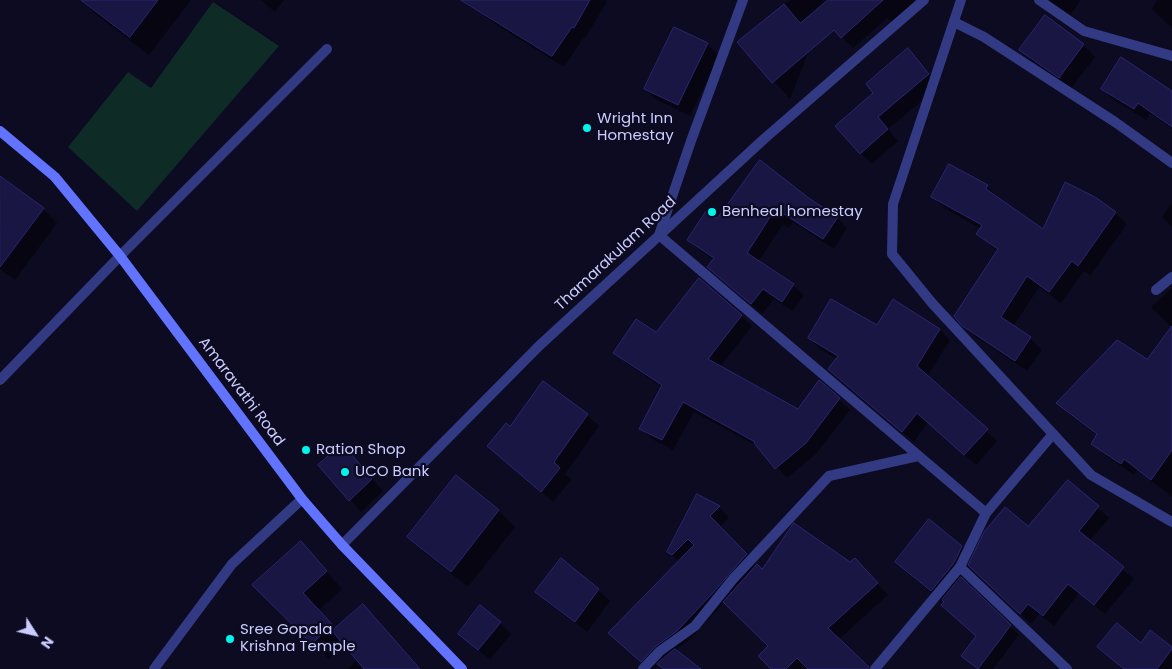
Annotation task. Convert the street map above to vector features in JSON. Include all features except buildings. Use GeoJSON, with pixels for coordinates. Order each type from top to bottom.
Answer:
{"type":"FeatureCollection","features":[{"type":"Feature","properties":{"kind":"main road","name":"Amaravathi Road"},"geometry":{"type":"LineString","coordinates":[[0,131],[55,176],[120,256],[302,499],[342,545],[462,669]]}},
{"type":"Feature","properties":{"kind":"street"},"geometry":{"type":"LineString","coordinates":[[743,0],[691,141],[659,236],[986,513]]}},
{"type":"Feature","properties":{"kind":"street","name":"Thamarakulam Road"},"geometry":{"type":"LineString","coordinates":[[342,545],[539,346],[764,139],[924,0]]}},
{"type":"Feature","properties":{"kind":"street"},"geometry":{"type":"LineString","coordinates":[[962,0],[894,204],[892,254],[932,303],[1091,475],[1172,522]]}},
{"type":"Feature","properties":{"kind":"street"},"geometry":{"type":"LineString","coordinates":[[1039,0],[1084,31],[1172,56]]}},
{"type":"Feature","properties":{"kind":"street"},"geometry":{"type":"LineString","coordinates":[[954,22],[984,37],[1107,117],[1172,163]]}},
{"type":"Feature","properties":{"kind":"street"},"geometry":{"type":"LineString","coordinates":[[0,380],[120,256],[327,49]]}},
{"type":"Feature","properties":{"kind":"street"},"geometry":{"type":"LineString","coordinates":[[1156,290],[1172,277]]}},
{"type":"Feature","properties":{"kind":"street"},"geometry":{"type":"LineString","coordinates":[[875,669],[960,567],[986,513],[1053,434]]}},
{"type":"Feature","properties":{"kind":"street"},"geometry":{"type":"LineString","coordinates":[[643,669],[660,651],[695,626],[733,579],[829,476],[918,456]]}},
{"type":"Feature","properties":{"kind":"street"},"geometry":{"type":"LineString","coordinates":[[154,669],[232,564],[302,499]]}},
{"type":"Feature","properties":{"kind":"street"},"geometry":{"type":"LineString","coordinates":[[960,567],[1067,669]]}},
{"type":"Feature","properties":{"kind":"green space"},"geometry":{"type":"Polygon","coordinates":[[[213,2],[279,46],[137,211],[68,147],[128,72],[151,88],[213,2]]]}},
{"type":"Feature","properties":{"kind":"place","name":"Wright Inn Homestay"},"geometry":{"type":"Point","coordinates":[587,128]}},
{"type":"Feature","properties":{"kind":"place","name":"Benheal homestay"},"geometry":{"type":"Point","coordinates":[712,212]}},
{"type":"Feature","properties":{"kind":"place","name":"Ration Shop"},"geometry":{"type":"Point","coordinates":[306,450]}},
{"type":"Feature","properties":{"kind":"place","name":"UCO Bank"},"geometry":{"type":"Point","coordinates":[345,472]}},
{"type":"Feature","properties":{"kind":"place","name":"Sree Gopala Krishna Temple"},"geometry":{"type":"Point","coordinates":[230,639]}}]}
